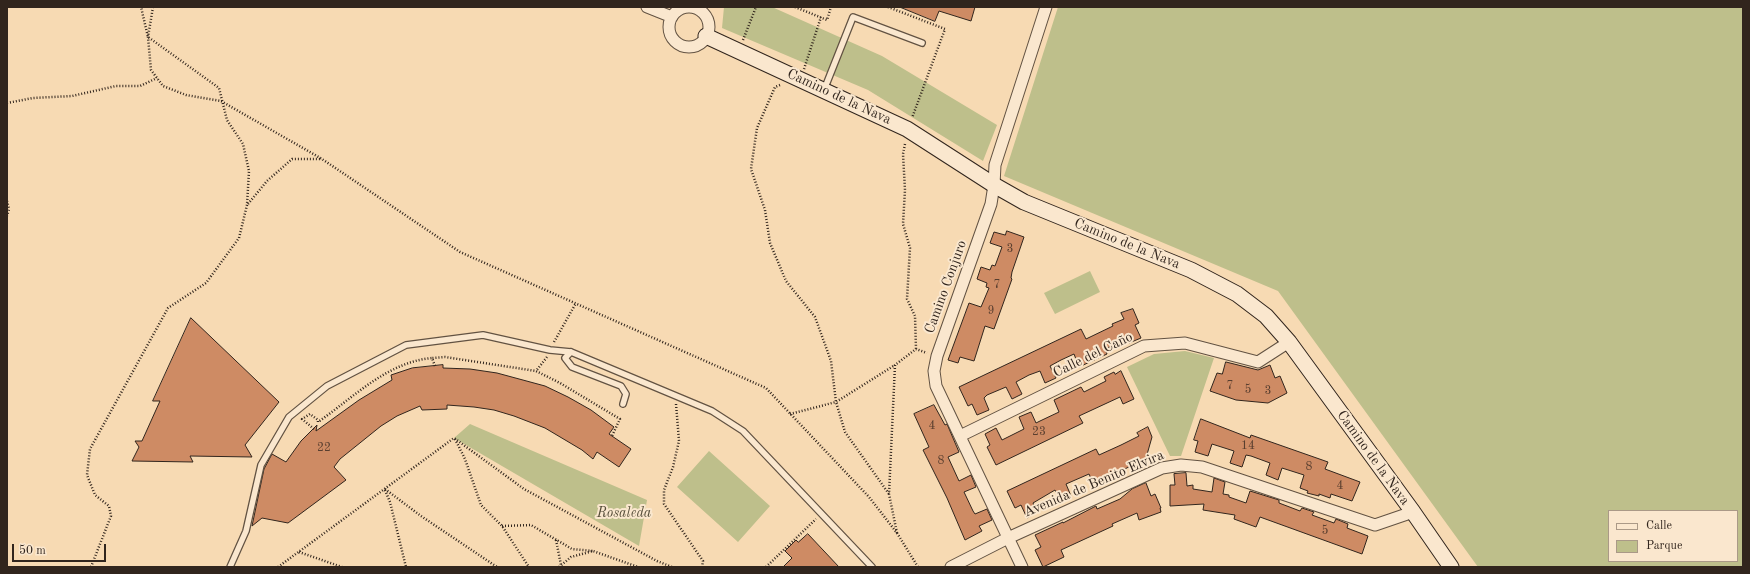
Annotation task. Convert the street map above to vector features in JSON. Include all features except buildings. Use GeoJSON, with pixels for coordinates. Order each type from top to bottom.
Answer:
{"type":"FeatureCollection","features":[{"type":"Feature","properties":{"kind":"street"},"geometry":{"type":"LineString","coordinates":[[647,7],[672,17]]}},
{"type":"Feature","properties":{"kind":"street","name":"Camino Conjuro"},"geometry":{"type":"LineString","coordinates":[[1022,567],[936,386],[934,371],[937,356],[991,204],[995,165],[1046,7]]}},
{"type":"Feature","properties":{"kind":"street"},"geometry":{"type":"LineString","coordinates":[[684,8],[700,9],[708,22],[709,29],[706,36],[702,42],[695,46],[687,47],[679,45],[673,39],[670,32],[669,24],[672,17],[677,11],[684,8]]}},
{"type":"Feature","properties":{"kind":"street","name":"Camino de la Nava"},"geometry":{"type":"LineString","coordinates":[[706,36],[907,129],[994,185],[1024,202],[1191,270],[1230,291],[1266,316],[1289,342],[1413,512],[1451,567]]}},
{"type":"Feature","properties":{"kind":"street","name":"Calle del Caño"},"geometry":{"type":"LineString","coordinates":[[960,436],[1144,346],[1185,343],[1258,362],[1289,342]]}},
{"type":"Feature","properties":{"kind":"street","name":"Avenida de Benito Elvira"},"geometry":{"type":"LineString","coordinates":[[951,567],[1008,538],[1162,468],[1181,465],[1202,467],[1375,525],[1413,512]]}},
{"type":"Feature","properties":{"kind":"lane"},"geometry":{"type":"LineString","coordinates":[[824,90],[853,17],[922,43]]}},
{"type":"Feature","properties":{"kind":"lane"},"geometry":{"type":"LineString","coordinates":[[230,567],[246,531],[261,465],[289,417],[327,386],[406,345],[483,335],[552,350],[571,352],[712,411],[743,431],[872,567]]}},
{"type":"Feature","properties":{"kind":"lane"},"geometry":{"type":"LineString","coordinates":[[571,352],[565,358],[572,367],[621,386],[626,394],[623,404]]}},
{"type":"Feature","properties":{"kind":"path"},"geometry":{"type":"LineString","coordinates":[[141,7],[148,37],[151,70],[163,86],[186,95],[221,101],[322,159],[460,252],[766,388],[869,497],[897,533],[918,567]]}},
{"type":"Feature","properties":{"kind":"path"},"geometry":{"type":"LineString","coordinates":[[148,37],[153,7]]}},
{"type":"Feature","properties":{"kind":"path"},"geometry":{"type":"LineString","coordinates":[[738,51],[756,7]]}},
{"type":"Feature","properties":{"kind":"path"},"geometry":{"type":"LineString","coordinates":[[795,7],[826,20],[831,7]]}},
{"type":"Feature","properties":{"kind":"path"},"geometry":{"type":"LineString","coordinates":[[888,7],[945,30],[907,129],[904,154],[905,190],[903,224],[910,248],[907,299],[915,316],[916,349]]}},
{"type":"Feature","properties":{"kind":"path"},"geometry":{"type":"LineString","coordinates":[[821,17],[801,79],[775,87],[756,128],[750,169],[764,210],[770,243],[786,281],[815,317],[831,361],[836,402],[845,432],[889,494]]}},
{"type":"Feature","properties":{"kind":"path"},"geometry":{"type":"LineString","coordinates":[[91,567],[111,516],[109,506],[95,494],[87,475],[90,449],[168,308],[206,283],[239,238],[247,205],[249,171],[243,144],[227,120],[221,101],[219,88],[148,37]]}},
{"type":"Feature","properties":{"kind":"path"},"geometry":{"type":"LineString","coordinates":[[7,103],[33,98],[72,96],[116,86],[140,86],[157,78]]}},
{"type":"Feature","properties":{"kind":"path"},"geometry":{"type":"LineString","coordinates":[[247,205],[267,181],[292,159],[322,159]]}},
{"type":"Feature","properties":{"kind":"path"},"geometry":{"type":"LineString","coordinates":[[7,201],[9,209],[7,216]]}},
{"type":"Feature","properties":{"kind":"path"},"geometry":{"type":"LineString","coordinates":[[536,371],[552,350],[576,304]]}},
{"type":"Feature","properties":{"kind":"path"},"geometry":{"type":"LineString","coordinates":[[916,349],[937,356]]}},
{"type":"Feature","properties":{"kind":"path"},"geometry":{"type":"LineString","coordinates":[[790,414],[836,402],[895,365],[916,349]]}},
{"type":"Feature","properties":{"kind":"path"},"geometry":{"type":"LineString","coordinates":[[432,358],[435,366]]}},
{"type":"Feature","properties":{"kind":"path"},"geometry":{"type":"LineString","coordinates":[[314,429],[302,419],[310,414],[318,420],[318,422],[382,375],[419,359],[445,358],[536,371],[560,383],[620,419],[612,436]]}},
{"type":"Feature","properties":{"kind":"path"},"geometry":{"type":"LineString","coordinates":[[895,365],[889,494],[897,533]]}},
{"type":"Feature","properties":{"kind":"path"},"geometry":{"type":"LineString","coordinates":[[676,395],[680,441],[664,490],[664,504],[703,561],[702,567]]}},
{"type":"Feature","properties":{"kind":"path"},"geometry":{"type":"LineString","coordinates":[[278,567],[454,438]]}},
{"type":"Feature","properties":{"kind":"path"},"geometry":{"type":"LineString","coordinates":[[454,438],[465,459],[481,505],[502,526],[529,567]]}},
{"type":"Feature","properties":{"kind":"path"},"geometry":{"type":"LineString","coordinates":[[454,438],[524,489],[657,561],[672,567]]}},
{"type":"Feature","properties":{"kind":"path"},"geometry":{"type":"LineString","coordinates":[[385,489],[390,502],[406,567]]}},
{"type":"Feature","properties":{"kind":"path"},"geometry":{"type":"LineString","coordinates":[[385,489],[421,516],[497,567]]}},
{"type":"Feature","properties":{"kind":"path"},"geometry":{"type":"LineString","coordinates":[[766,567],[821,514]]}},
{"type":"Feature","properties":{"kind":"path"},"geometry":{"type":"LineString","coordinates":[[502,526],[531,526],[572,549],[593,550],[638,567]]}},
{"type":"Feature","properties":{"kind":"path"},"geometry":{"type":"LineString","coordinates":[[556,540],[560,566]]}},
{"type":"Feature","properties":{"kind":"path"},"geometry":{"type":"LineString","coordinates":[[560,566],[571,557],[593,550]]}},
{"type":"Feature","properties":{"kind":"path"},"geometry":{"type":"LineString","coordinates":[[298,552],[342,567]]}},
{"type":"Feature","properties":{"kind":"green space"},"geometry":{"type":"Polygon","coordinates":[[[724,7],[772,7],[882,56],[997,125],[983,161],[868,90],[722,28],[724,7]]]}},
{"type":"Feature","properties":{"kind":"green space"},"geometry":{"type":"Polygon","coordinates":[[[1058,7],[1743,7],[1743,567],[1478,567],[1278,291],[1004,176],[1058,7]]]}},
{"type":"Feature","properties":{"kind":"green space"},"geometry":{"type":"Polygon","coordinates":[[[1090,271],[1100,292],[1055,314],[1044,293],[1090,271]]]}},
{"type":"Feature","properties":{"kind":"green space"},"geometry":{"type":"Polygon","coordinates":[[[1185,351],[1214,358],[1181,456],[1170,456],[1127,367],[1154,354],[1185,351]]]}},
{"type":"Feature","properties":{"kind":"green space","name":"Rosaleda"},"geometry":{"type":"Polygon","coordinates":[[[470,424],[647,500],[639,546],[454,438],[470,424]]]}},
{"type":"Feature","properties":{"kind":"green space"},"geometry":{"type":"Polygon","coordinates":[[[709,451],[770,506],[738,542],[677,487],[709,451]]]}}]}
